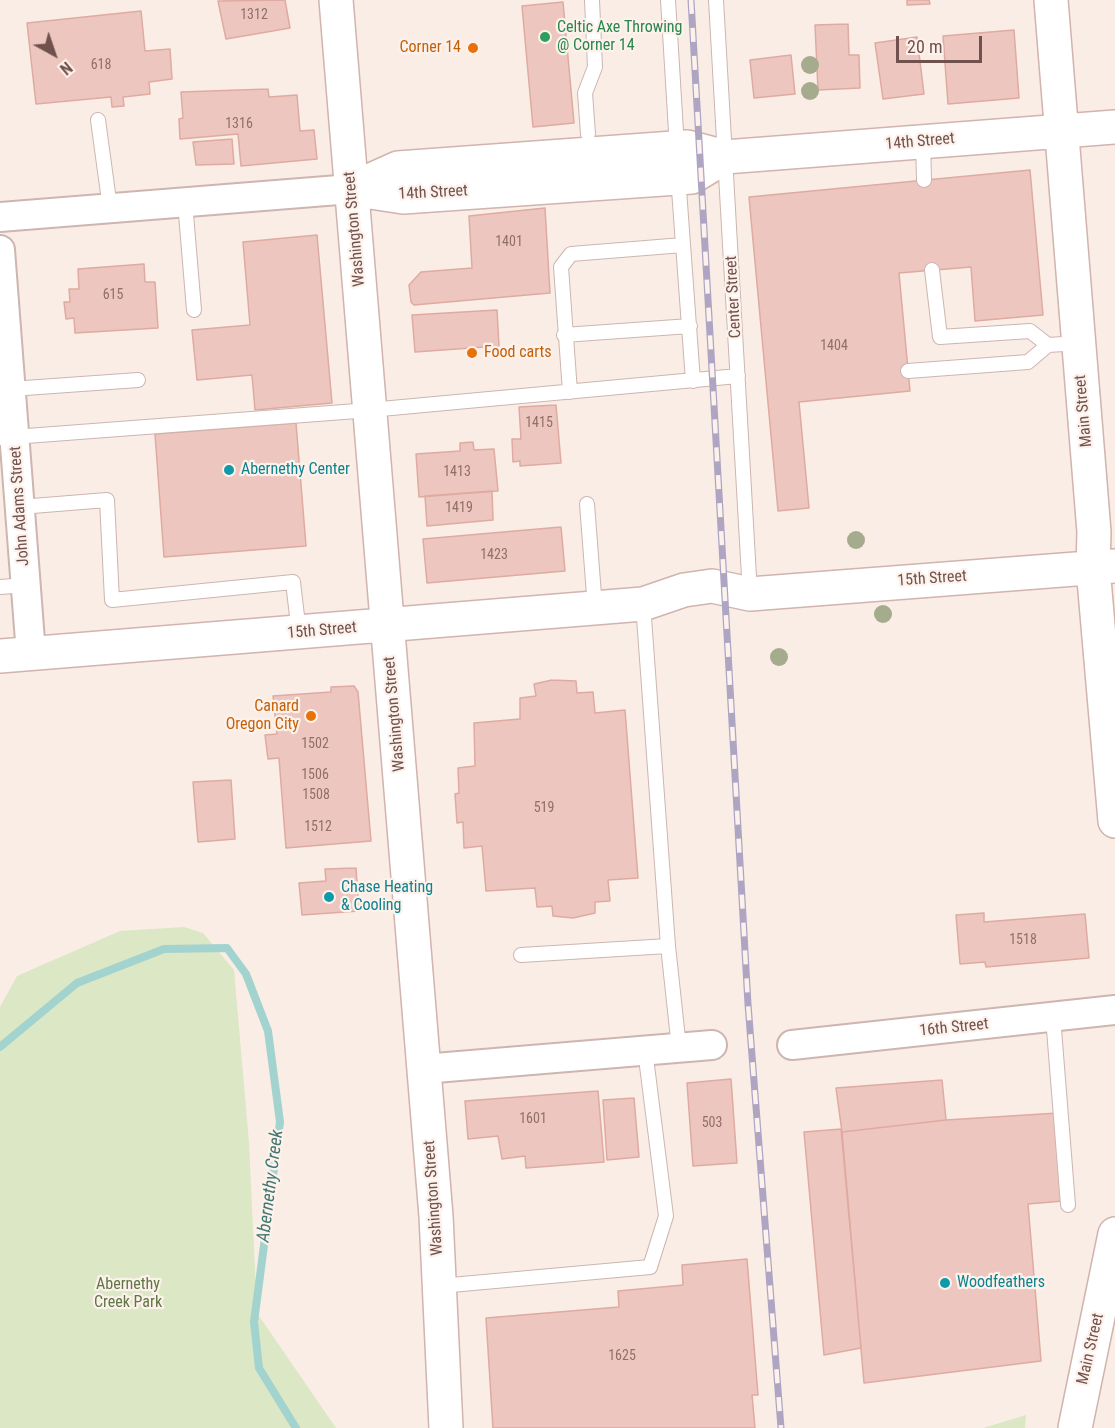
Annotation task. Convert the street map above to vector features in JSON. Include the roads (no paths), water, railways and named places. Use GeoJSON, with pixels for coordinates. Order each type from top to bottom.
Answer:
{"type":"FeatureCollection","features":[{"type":"Feature","properties":{"kind":"main road","name":"Washington Street"},"geometry":{"type":"LineString","coordinates":[[336,0],[436,1216],[446,1428]]}},
{"type":"Feature","properties":{"kind":"main road","name":"Main Street"},"geometry":{"type":"LineString","coordinates":[[1051,0],[1062,130],[1063,344],[1094,532],[1104,567],[1115,821]]}},
{"type":"Feature","properties":{"kind":"main road","name":"14th Street"},"geometry":{"type":"LineString","coordinates":[[351,189],[403,197],[678,162],[692,177],[725,157],[1115,127]]}},
{"type":"Feature","properties":{"kind":"main road","name":"15th Street"},"geometry":{"type":"LineString","coordinates":[[16,655],[643,604],[684,590],[712,586],[750,594],[1104,567]]}},
{"type":"Feature","properties":{"kind":"main road","name":"Main Street"},"geometry":{"type":"LineString","coordinates":[[1075,1428],[1115,1234]]}},
{"type":"Feature","properties":{"kind":"street","name":"14th Street"},"geometry":{"type":"LineString","coordinates":[[0,217],[351,189]]}},
{"type":"Feature","properties":{"kind":"street","name":"John Adams Street"},"geometry":{"type":"LineString","coordinates":[[0,250],[2,307],[11,389],[7,437],[20,507],[13,586],[16,655]]}},
{"type":"Feature","properties":{"kind":"street","name":"16th Street"},"geometry":{"type":"LineString","coordinates":[[792,1045],[1115,1010]]}},
{"type":"Feature","properties":{"kind":"street"},"geometry":{"type":"LineString","coordinates":[[423,1069],[712,1045]]}},
{"type":"Feature","properties":{"kind":"lane"},"geometry":{"type":"LineString","coordinates":[[588,134],[585,93],[595,67],[592,0]]}},
{"type":"Feature","properties":{"kind":"lane"},"geometry":{"type":"LineString","coordinates":[[668,0],[693,381]]}},
{"type":"Feature","properties":{"kind":"lane","name":"Center Street"},"geometry":{"type":"LineString","coordinates":[[716,0],[750,594]]}},
{"type":"Feature","properties":{"kind":"lane"},"geometry":{"type":"LineString","coordinates":[[98,120],[110,208]]}},
{"type":"Feature","properties":{"kind":"lane"},"geometry":{"type":"LineString","coordinates":[[923,142],[924,180]]}},
{"type":"Feature","properties":{"kind":"lane"},"geometry":{"type":"LineString","coordinates":[[185,202],[194,310]]}},
{"type":"Feature","properties":{"kind":"lane"},"geometry":{"type":"LineString","coordinates":[[570,392],[564,335],[561,267],[571,254],[683,245]]}},
{"type":"Feature","properties":{"kind":"lane"},"geometry":{"type":"LineString","coordinates":[[932,270],[940,337],[1030,331],[1063,344]]}},
{"type":"Feature","properties":{"kind":"lane"},"geometry":{"type":"LineString","coordinates":[[564,335],[690,326]]}},
{"type":"Feature","properties":{"kind":"lane"},"geometry":{"type":"LineString","coordinates":[[908,371],[1028,362],[1063,344]]}},
{"type":"Feature","properties":{"kind":"lane"},"geometry":{"type":"LineString","coordinates":[[7,437],[369,410],[738,376]]}},
{"type":"Feature","properties":{"kind":"lane"},"geometry":{"type":"LineString","coordinates":[[11,389],[138,380]]}},
{"type":"Feature","properties":{"kind":"lane"},"geometry":{"type":"LineString","coordinates":[[20,507],[107,500],[112,600],[293,582],[299,633]]}},
{"type":"Feature","properties":{"kind":"lane"},"geometry":{"type":"LineString","coordinates":[[587,504],[595,608]]}},
{"type":"Feature","properties":{"kind":"lane"},"geometry":{"type":"LineString","coordinates":[[643,604],[668,946],[680,1048]]}},
{"type":"Feature","properties":{"kind":"lane"},"geometry":{"type":"LineString","coordinates":[[521,955],[668,946]]}},
{"type":"Feature","properties":{"kind":"lane"},"geometry":{"type":"LineString","coordinates":[[1053,1017],[1068,1205]]}},
{"type":"Feature","properties":{"kind":"lane"},"geometry":{"type":"LineString","coordinates":[[440,1286],[650,1267],[666,1216],[645,1050]]}},
{"type":"Feature","properties":{"kind":"waterway","name":"Abernethy Creek"},"geometry":{"type":"LineString","coordinates":[[0,1047],[77,983],[164,949],[227,948],[246,974],[268,1031],[280,1122],[254,1322],[259,1368],[296,1428]]}},
{"type":"Feature","properties":{"kind":"railway"},"geometry":{"type":"LineString","coordinates":[[691,0],[748,1004],[781,1428]]}},
{"type":"Feature","properties":{"kind":"place","name":"Celtic Axe Throwing @ Corner 14"},"geometry":{"type":"Point","coordinates":[545,37]}},
{"type":"Feature","properties":{"kind":"place","name":"Corner 14"},"geometry":{"type":"Point","coordinates":[473,48]}},
{"type":"Feature","properties":{"kind":"place","name":"Food carts"},"geometry":{"type":"Point","coordinates":[472,353]}},
{"type":"Feature","properties":{"kind":"place","name":"Abernethy Center"},"geometry":{"type":"Point","coordinates":[229,470]}},
{"type":"Feature","properties":{"kind":"place","name":"Canard Oregon City"},"geometry":{"type":"Point","coordinates":[311,716]}},
{"type":"Feature","properties":{"kind":"place","name":"Chase Heating & Cooling"},"geometry":{"type":"Point","coordinates":[329,897]}},
{"type":"Feature","properties":{"kind":"place","name":"Woodfeathers"},"geometry":{"type":"Point","coordinates":[945,1283]}},
{"type":"Feature","properties":{"kind":"park label","name":"Abernethy Creek Park"},"geometry":{"type":"Point","coordinates":[128,1294]}}]}
